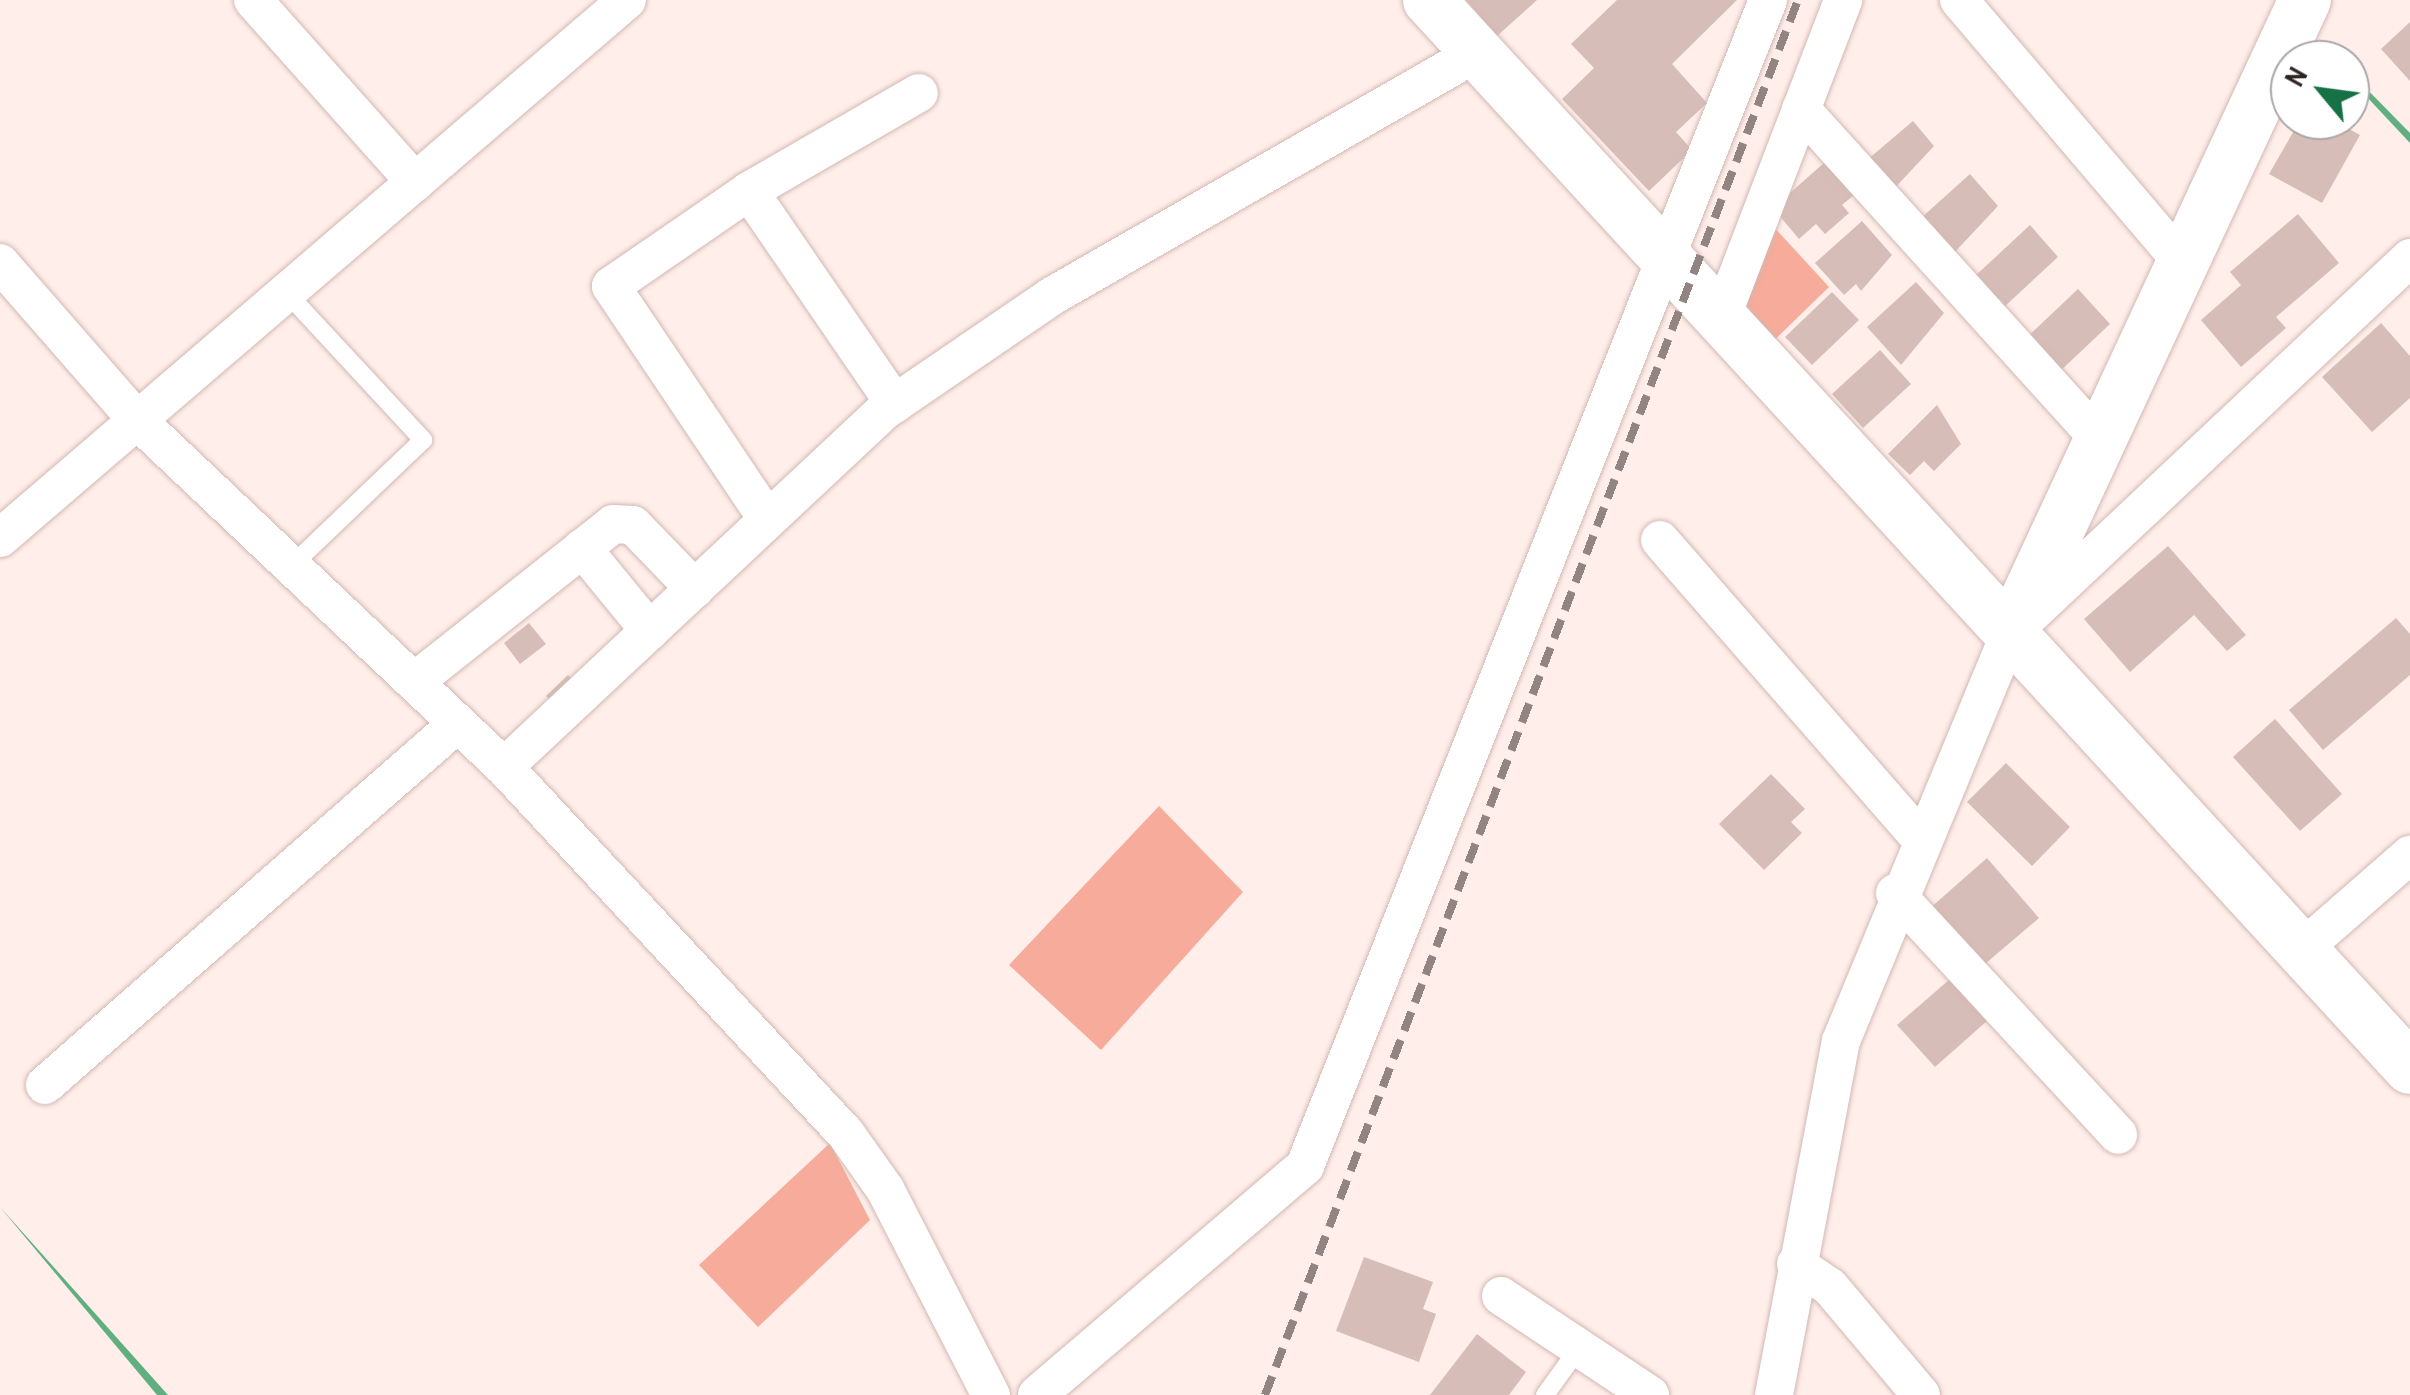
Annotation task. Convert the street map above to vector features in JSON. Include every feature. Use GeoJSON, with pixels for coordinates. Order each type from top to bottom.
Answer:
{"type":"FeatureCollection","features":[{"type":"Feature","properties":{"kind":"street"},"geometry":{"type":"LineString","coordinates":[[253,0],[415,182]]}},
{"type":"Feature","properties":{"kind":"street"},"geometry":{"type":"LineString","coordinates":[[1428,0],[2410,1068]]}},
{"type":"Feature","properties":{"kind":"street"},"geometry":{"type":"LineString","coordinates":[[1036,1395],[1305,1166],[1661,257],[1768,0]]}},
{"type":"Feature","properties":{"kind":"street"},"geometry":{"type":"LineString","coordinates":[[1720,322],[1844,0]]}},
{"type":"Feature","properties":{"kind":"street"},"geometry":{"type":"LineString","coordinates":[[1960,0],[2182,264]]}},
{"type":"Feature","properties":{"kind":"street"},"geometry":{"type":"LineString","coordinates":[[1774,1395],[1841,1041],[1895,894],[2010,634],[2304,0]]}},
{"type":"Feature","properties":{"kind":"street"},"geometry":{"type":"LineString","coordinates":[[0,538],[415,182],[603,8]]}},
{"type":"Feature","properties":{"kind":"street"},"geometry":{"type":"LineString","coordinates":[[504,767],[695,589],[766,517],[895,404],[1052,296],[1476,53]]}},
{"type":"Feature","properties":{"kind":"street"},"geometry":{"type":"LineString","coordinates":[[766,517],[611,286],[749,191],[919,93]]}},
{"type":"Feature","properties":{"kind":"street"},"geometry":{"type":"LineString","coordinates":[[1801,110],[2100,440]]}},
{"type":"Feature","properties":{"kind":"street"},"geometry":{"type":"LineString","coordinates":[[749,191],[895,404]]}},
{"type":"Feature","properties":{"kind":"street"},"geometry":{"type":"LineString","coordinates":[[2010,634],[2410,258]]}},
{"type":"Feature","properties":{"kind":"street"},"geometry":{"type":"LineString","coordinates":[[0,263],[136,420],[504,767],[866,1159],[991,1395]]}},
{"type":"Feature","properties":{"kind":"street"},"geometry":{"type":"LineString","coordinates":[[414,682],[613,524],[633,525],[695,589]]}},
{"type":"Feature","properties":{"kind":"street"},"geometry":{"type":"LineString","coordinates":[[1660,540],[1919,838]]}},
{"type":"Feature","properties":{"kind":"street"},"geometry":{"type":"LineString","coordinates":[[582,548],[650,631]]}},
{"type":"Feature","properties":{"kind":"street"},"geometry":{"type":"LineString","coordinates":[[45,1084],[458,723]]}},
{"type":"Feature","properties":{"kind":"street"},"geometry":{"type":"LineString","coordinates":[[2301,950],[2410,856]]}},
{"type":"Feature","properties":{"kind":"street"},"geometry":{"type":"LineString","coordinates":[[1895,894],[2118,1135]]}},
{"type":"Feature","properties":{"kind":"street"},"geometry":{"type":"LineString","coordinates":[[1796,1264],[1830,1286],[1922,1395]]}},
{"type":"Feature","properties":{"kind":"street"},"geometry":{"type":"LineString","coordinates":[[1501,1296],[1650,1395]]}},
{"type":"Feature","properties":{"kind":"lane"},"geometry":{"type":"LineString","coordinates":[[286,292],[424,440],[291,566]]}},
{"type":"Feature","properties":{"kind":"lane"},"geometry":{"type":"LineString","coordinates":[[1545,1395],[1578,1348]]}},
{"type":"Feature","properties":{"kind":"shaded area"},"geometry":{"type":"Polygon","coordinates":[[[2370,92],[2410,133],[2410,143],[2370,100],[2370,92]]]}},
{"type":"Feature","properties":{"kind":"shaded area"},"geometry":{"type":"Polygon","coordinates":[[[1761,213],[1829,287],[1755,359],[1720,321],[1761,213]]]}},
{"type":"Feature","properties":{"kind":"shaded area"},"geometry":{"type":"Polygon","coordinates":[[[1159,806],[1243,892],[1101,1050],[1009,965],[1159,806]]]}},
{"type":"Feature","properties":{"kind":"shaded area"},"geometry":{"type":"Polygon","coordinates":[[[830,1143],[870,1220],[758,1327],[699,1265],[830,1143]]]}},
{"type":"Feature","properties":{"kind":"shaded area"},"geometry":{"type":"Polygon","coordinates":[[[0,1207],[168,1395],[157,1395],[0,1207]]]}},
{"type":"Feature","properties":{"kind":"building"},"geometry":{"type":"Polygon","coordinates":[[[1466,0],[1537,0],[1497,36],[1466,0]]]}},
{"type":"Feature","properties":{"kind":"building"},"geometry":{"type":"Polygon","coordinates":[[[1617,0],[1737,0],[1672,64],[1707,103],[1676,132],[1692,150],[1649,191],[1562,99],[1594,68],[1571,44],[1617,0]]]}},
{"type":"Feature","properties":{"kind":"building"},"geometry":{"type":"Polygon","coordinates":[[[2410,22],[2410,81],[2381,49],[2410,22]]]}},
{"type":"Feature","properties":{"kind":"building"},"geometry":{"type":"Polygon","coordinates":[[[1913,121],[1934,146],[1892,191],[1867,160],[1913,121]]]}},
{"type":"Feature","properties":{"kind":"building"},"geometry":{"type":"Polygon","coordinates":[[[2289,140],[2357,140],[2322,203],[2269,174],[2289,140]]]}},
{"type":"Feature","properties":{"kind":"building"},"geometry":{"type":"Polygon","coordinates":[[[1825,162],[1854,195],[1842,205],[1849,213],[1825,234],[1816,224],[1799,239],[1773,208],[1825,162]]]}},
{"type":"Feature","properties":{"kind":"building"},"geometry":{"type":"Polygon","coordinates":[[[1970,174],[1998,206],[1953,254],[1921,218],[1970,174]]]}},
{"type":"Feature","properties":{"kind":"building"},"geometry":{"type":"Polygon","coordinates":[[[2298,214],[2339,263],[2276,317],[2286,328],[2241,367],[2201,320],[2241,285],[2230,272],[2298,214]]]}},
{"type":"Feature","properties":{"kind":"building"},"geometry":{"type":"Polygon","coordinates":[[[1862,221],[1892,255],[1861,291],[1856,284],[1844,295],[1815,263],[1862,221]]]}},
{"type":"Feature","properties":{"kind":"building"},"geometry":{"type":"Polygon","coordinates":[[[2030,225],[2058,257],[2003,308],[1974,277],[2030,225]]]}},
{"type":"Feature","properties":{"kind":"building"},"geometry":{"type":"Polygon","coordinates":[[[1916,282],[1944,313],[1901,365],[1867,327],[1916,282]]]}},
{"type":"Feature","properties":{"kind":"building"},"geometry":{"type":"Polygon","coordinates":[[[2078,289],[2110,324],[2058,373],[2025,339],[2078,289]]]}},
{"type":"Feature","properties":{"kind":"building"},"geometry":{"type":"Polygon","coordinates":[[[1832,292],[1859,320],[1812,365],[1785,337],[1832,292]]]}},
{"type":"Feature","properties":{"kind":"building"},"geometry":{"type":"Polygon","coordinates":[[[2381,323],[2410,356],[2410,398],[2372,432],[2322,377],[2381,323]]]}},
{"type":"Feature","properties":{"kind":"building"},"geometry":{"type":"Polygon","coordinates":[[[1880,350],[1911,384],[1863,428],[1832,394],[1880,350]]]}},
{"type":"Feature","properties":{"kind":"building"},"geometry":{"type":"Polygon","coordinates":[[[1937,405],[1961,444],[1934,471],[1924,461],[1910,475],[1888,454],[1937,405]]]}},
{"type":"Feature","properties":{"kind":"building"},"geometry":{"type":"Polygon","coordinates":[[[2168,546],[2246,635],[2227,651],[2194,615],[2130,672],[2084,619],[2168,546]]]}},
{"type":"Feature","properties":{"kind":"building"},"geometry":{"type":"Polygon","coordinates":[[[2396,618],[2410,634],[2410,675],[2323,750],[2289,710],[2396,618]]]}},
{"type":"Feature","properties":{"kind":"building"},"geometry":{"type":"Polygon","coordinates":[[[529,623],[546,644],[520,664],[504,643],[529,623]]]}},
{"type":"Feature","properties":{"kind":"building"},"geometry":{"type":"Polygon","coordinates":[[[568,675],[580,687],[557,707],[546,696],[568,675]]]}},
{"type":"Feature","properties":{"kind":"building"},"geometry":{"type":"Polygon","coordinates":[[[2275,719],[2342,794],[2300,831],[2233,757],[2275,719]]]}},
{"type":"Feature","properties":{"kind":"building"},"geometry":{"type":"Polygon","coordinates":[[[2006,763],[2070,827],[2032,866],[1967,802],[2006,763]]]}},
{"type":"Feature","properties":{"kind":"building"},"geometry":{"type":"Polygon","coordinates":[[[1771,774],[1805,809],[1791,822],[1802,833],[1764,870],[1719,824],[1771,774]]]}},
{"type":"Feature","properties":{"kind":"building"},"geometry":{"type":"Polygon","coordinates":[[[1987,858],[2039,918],[1979,969],[1928,910],[1987,858]]]}},
{"type":"Feature","properties":{"kind":"building"},"geometry":{"type":"Polygon","coordinates":[[[1950,979],[1987,1021],[1935,1067],[1897,1025],[1950,979]]]}},
{"type":"Feature","properties":{"kind":"building"},"geometry":{"type":"Polygon","coordinates":[[[1364,1257],[1433,1282],[1423,1309],[1436,1314],[1419,1362],[1336,1331],[1364,1257]]]}},
{"type":"Feature","properties":{"kind":"building"},"geometry":{"type":"Polygon","coordinates":[[[1477,1334],[1526,1372],[1509,1395],[1430,1395],[1477,1334]]]}},
{"type":"Feature","properties":{"kind":"railway"},"geometry":{"type":"LineString","coordinates":[[1265,1395],[1798,0]]}}]}
